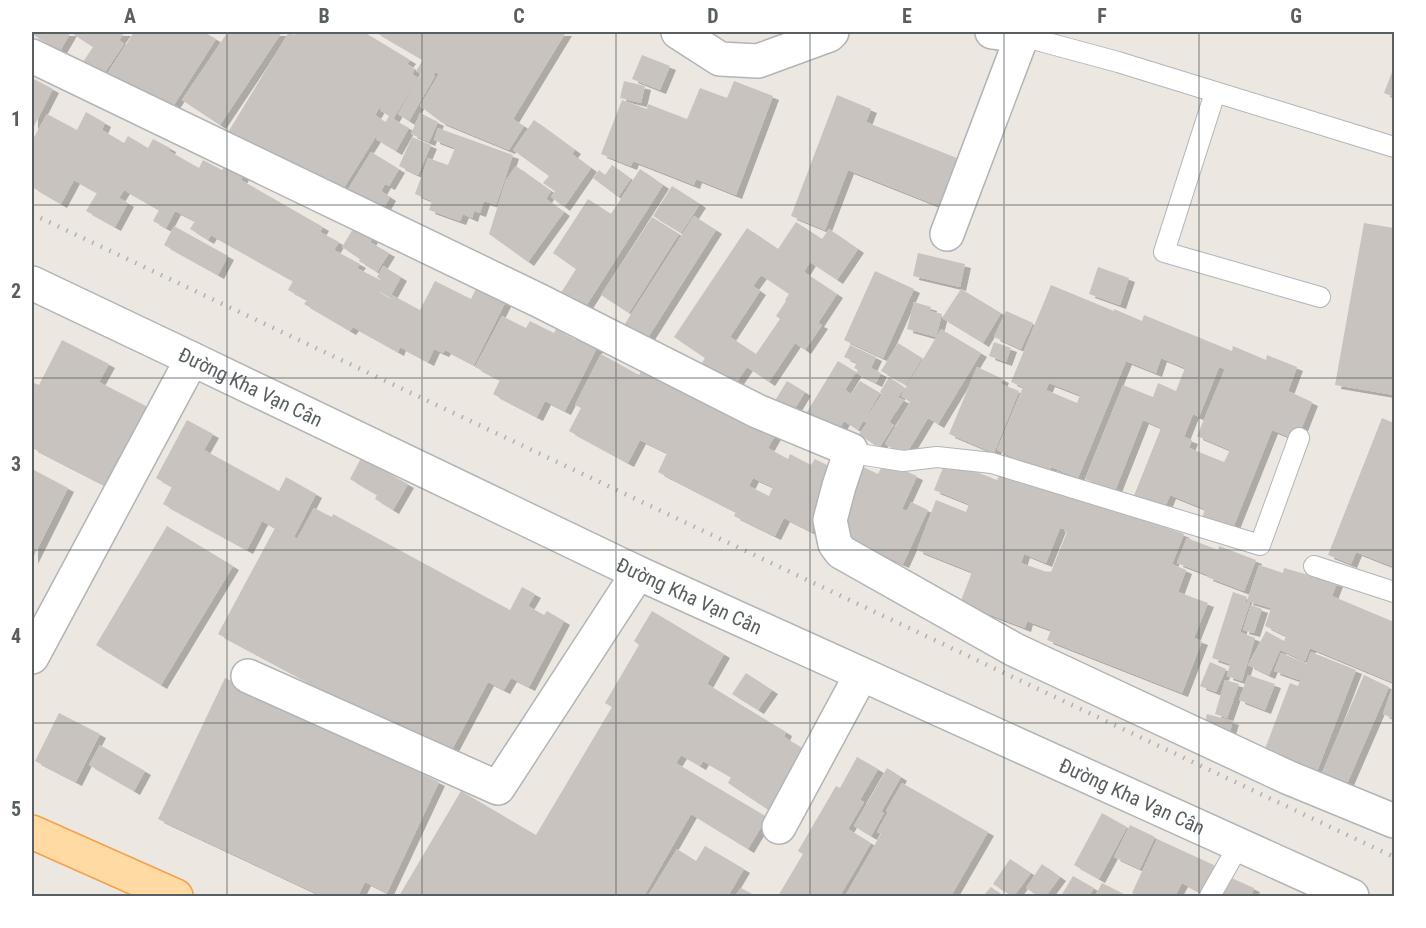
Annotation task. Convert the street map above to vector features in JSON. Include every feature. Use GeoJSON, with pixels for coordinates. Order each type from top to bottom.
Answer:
{"type":"FeatureCollection","features":[{"type":"Feature","properties":{"kind":"main road"},"geometry":{"type":"LineString","coordinates":[[32,832],[176,897]]}},
{"type":"Feature","properties":{"kind":"street"},"geometry":{"type":"LineString","coordinates":[[678,32],[720,59],[758,61],[830,35],[832,32]]}},
{"type":"Feature","properties":{"kind":"street"},"geometry":{"type":"LineString","coordinates":[[948,234],[1007,34]]}},
{"type":"Feature","properties":{"kind":"street"},"geometry":{"type":"LineString","coordinates":[[32,56],[530,296],[758,411],[851,450],[830,520],[836,544],[841,552],[1014,650],[1287,777],[1395,821]]}},
{"type":"Feature","properties":{"kind":"street","name":"Đường Kha Vạn Cân"},"geometry":{"type":"LineString","coordinates":[[32,283],[638,573],[1352,897]]}},
{"type":"Feature","properties":{"kind":"street"},"geometry":{"type":"LineString","coordinates":[[32,657],[192,359]]}},
{"type":"Feature","properties":{"kind":"street"},"geometry":{"type":"LineString","coordinates":[[248,676],[498,788],[638,573]]}},
{"type":"Feature","properties":{"kind":"street"},"geometry":{"type":"LineString","coordinates":[[779,827],[861,675]]}},
{"type":"Feature","properties":{"kind":"lane"},"geometry":{"type":"LineString","coordinates":[[1007,34],[1118,62],[1395,147]]}},
{"type":"Feature","properties":{"kind":"lane"},"geometry":{"type":"LineString","coordinates":[[1215,93],[1164,252],[1320,297]]}},
{"type":"Feature","properties":{"kind":"lane"},"geometry":{"type":"LineString","coordinates":[[851,450],[860,454],[903,461],[937,457],[992,463],[1260,545],[1299,438]]}},
{"type":"Feature","properties":{"kind":"lane"},"geometry":{"type":"LineString","coordinates":[[1314,566],[1395,592]]}},
{"type":"Feature","properties":{"kind":"lane"},"geometry":{"type":"LineString","coordinates":[[1210,897],[1239,845]]}},
{"type":"Feature","properties":{"kind":"building"},"geometry":{"type":"Polygon","coordinates":[[[32,32],[71,32],[60,51],[32,32]]]}},
{"type":"Feature","properties":{"kind":"building"},"geometry":{"type":"Polygon","coordinates":[[[74,32],[125,32],[119,40],[124,44],[101,78],[81,65],[93,47],[73,34],[74,32]]]}},
{"type":"Feature","properties":{"kind":"building"},"geometry":{"type":"Polygon","coordinates":[[[134,32],[204,32],[216,39],[172,108],[147,91],[143,97],[107,74],[134,32]]]}},
{"type":"Feature","properties":{"kind":"building"},"geometry":{"type":"Polygon","coordinates":[[[224,32],[282,32],[220,125],[182,100],[227,33],[224,32]]]}},
{"type":"Feature","properties":{"kind":"building"},"geometry":{"type":"Polygon","coordinates":[[[289,32],[294,35],[296,32],[364,32],[410,60],[407,64],[415,69],[412,74],[418,78],[393,119],[409,128],[396,151],[376,139],[389,116],[380,110],[383,102],[375,115],[385,122],[335,202],[227,134],[289,32]]]}},
{"type":"Feature","properties":{"kind":"building"},"geometry":{"type":"Polygon","coordinates":[[[375,32],[566,32],[513,119],[524,126],[509,150],[441,122],[420,106],[439,74],[435,72],[433,75],[435,76],[409,121],[398,114],[421,74],[416,71],[423,60],[375,32]]]}},
{"type":"Feature","properties":{"kind":"building"},"geometry":{"type":"Polygon","coordinates":[[[642,55],[670,66],[660,90],[632,79],[642,55]]]}},
{"type":"Feature","properties":{"kind":"building"},"geometry":{"type":"Polygon","coordinates":[[[1394,67],[1394,97],[1384,93],[1394,67]]]}},
{"type":"Feature","properties":{"kind":"building"},"geometry":{"type":"Polygon","coordinates":[[[32,78],[53,89],[32,130],[32,78]]]}},
{"type":"Feature","properties":{"kind":"building"},"geometry":{"type":"Polygon","coordinates":[[[624,81],[645,86],[641,103],[620,98],[624,81]]]}},
{"type":"Feature","properties":{"kind":"building"},"geometry":{"type":"Polygon","coordinates":[[[734,81],[773,96],[736,195],[696,179],[694,185],[633,161],[631,166],[601,154],[622,100],[647,109],[648,104],[687,119],[700,88],[727,98],[734,81]]]}},
{"type":"Feature","properties":{"kind":"building"},"geometry":{"type":"Polygon","coordinates":[[[837,95],[871,109],[866,122],[962,160],[944,208],[848,170],[825,230],[791,216],[837,95]]]}},
{"type":"Feature","properties":{"kind":"building"},"geometry":{"type":"Polygon","coordinates":[[[86,112],[105,123],[102,130],[124,143],[128,136],[148,148],[153,139],[199,168],[203,160],[222,170],[226,164],[244,174],[241,180],[323,227],[320,232],[339,242],[334,250],[360,264],[357,268],[380,280],[377,277],[383,266],[401,277],[390,297],[374,288],[391,299],[392,295],[420,310],[435,281],[471,299],[479,282],[508,297],[474,365],[445,350],[443,353],[434,349],[428,362],[400,347],[398,352],[353,327],[350,331],[304,304],[307,300],[288,290],[293,281],[211,235],[208,240],[190,229],[195,221],[175,211],[166,228],[153,221],[159,210],[124,190],[119,198],[128,203],[115,227],[86,211],[97,193],[74,180],[61,204],[32,187],[32,141],[47,114],[77,130],[86,112]]]}},
{"type":"Feature","properties":{"kind":"building"},"geometry":{"type":"Polygon","coordinates":[[[420,113],[438,122],[429,142],[411,134],[420,113]]]}},
{"type":"Feature","properties":{"kind":"building"},"geometry":{"type":"Polygon","coordinates":[[[534,120],[575,150],[572,154],[591,168],[564,207],[551,197],[555,191],[543,183],[549,176],[513,150],[534,120]]]}},
{"type":"Feature","properties":{"kind":"building"},"geometry":{"type":"Polygon","coordinates":[[[438,128],[513,155],[496,205],[484,201],[480,213],[474,211],[472,218],[463,214],[460,221],[429,210],[432,201],[415,194],[428,158],[448,165],[455,148],[434,140],[438,128]]]}},
{"type":"Feature","properties":{"kind":"building"},"geometry":{"type":"Polygon","coordinates":[[[412,137],[431,145],[418,175],[399,166],[412,137]]]}},
{"type":"Feature","properties":{"kind":"building"},"geometry":{"type":"Polygon","coordinates":[[[371,152],[399,169],[389,186],[385,184],[381,191],[390,197],[377,220],[342,199],[371,152]]]}},
{"type":"Feature","properties":{"kind":"building"},"geometry":{"type":"Polygon","coordinates":[[[612,165],[631,179],[618,197],[593,178],[599,170],[605,175],[612,165]]]}},
{"type":"Feature","properties":{"kind":"building"},"geometry":{"type":"Polygon","coordinates":[[[516,166],[551,191],[546,199],[564,212],[528,262],[489,234],[506,180],[516,166]]]}},
{"type":"Feature","properties":{"kind":"building"},"geometry":{"type":"Polygon","coordinates":[[[640,169],[663,185],[581,314],[557,299],[576,269],[553,253],[588,199],[611,214],[640,169]]]}},
{"type":"Feature","properties":{"kind":"building"},"geometry":{"type":"Polygon","coordinates":[[[672,186],[700,204],[681,233],[653,216],[672,186]]]}},
{"type":"Feature","properties":{"kind":"building"},"geometry":{"type":"Polygon","coordinates":[[[694,216],[716,230],[647,339],[624,325],[694,216]]]}},
{"type":"Feature","properties":{"kind":"building"},"geometry":{"type":"Polygon","coordinates":[[[652,217],[679,234],[629,313],[601,295],[652,217]]]}},
{"type":"Feature","properties":{"kind":"building"},"geometry":{"type":"Polygon","coordinates":[[[796,222],[822,239],[829,229],[858,249],[837,280],[810,262],[804,272],[837,294],[818,323],[822,325],[805,350],[795,343],[769,382],[747,367],[734,386],[698,369],[705,358],[674,337],[747,228],[778,249],[796,222]],[[761,275],[753,286],[760,291],[730,337],[756,354],[780,319],[776,316],[789,294],[761,275]]]}},
{"type":"Feature","properties":{"kind":"building"},"geometry":{"type":"Polygon","coordinates":[[[1364,223],[1394,228],[1394,395],[1335,385],[1364,223]]]}},
{"type":"Feature","properties":{"kind":"building"},"geometry":{"type":"Polygon","coordinates":[[[356,224],[374,235],[370,242],[389,253],[377,272],[342,247],[356,224]]]}},
{"type":"Feature","properties":{"kind":"building"},"geometry":{"type":"Polygon","coordinates":[[[174,226],[228,256],[218,275],[164,245],[174,226]]]}},
{"type":"Feature","properties":{"kind":"building"},"geometry":{"type":"Polygon","coordinates":[[[918,253],[965,264],[960,287],[913,276],[918,253]]]}},
{"type":"Feature","properties":{"kind":"building"},"geometry":{"type":"Polygon","coordinates":[[[1098,267],[1129,278],[1120,305],[1089,294],[1098,267]]]}},
{"type":"Feature","properties":{"kind":"building"},"geometry":{"type":"Polygon","coordinates":[[[875,271],[914,289],[883,358],[844,340],[875,271]]]}},
{"type":"Feature","properties":{"kind":"building"},"geometry":{"type":"Polygon","coordinates":[[[1051,285],[1142,321],[1144,315],[1232,351],[1233,346],[1266,360],[1267,355],[1297,367],[1288,391],[1312,402],[1297,440],[1272,430],[1231,533],[1201,521],[1205,509],[1170,495],[1164,510],[1133,498],[1161,428],[1143,420],[1115,491],[1085,479],[1123,385],[1153,397],[1158,383],[1176,391],[1185,368],[1161,358],[1156,373],[1126,361],[1078,478],[1051,467],[1046,479],[1014,467],[1017,459],[997,450],[1023,387],[1011,382],[1051,285]],[[1219,367],[1199,417],[1193,414],[1184,437],[1192,440],[1189,448],[1224,462],[1230,450],[1197,436],[1225,369],[1219,367]],[[1049,383],[1046,390],[1077,403],[1080,395],[1049,383]]]}},
{"type":"Feature","properties":{"kind":"building"},"geometry":{"type":"Polygon","coordinates":[[[961,289],[1001,313],[983,343],[942,318],[961,289]]]}},
{"type":"Feature","properties":{"kind":"building"},"geometry":{"type":"Polygon","coordinates":[[[914,302],[931,307],[930,311],[942,314],[936,337],[907,329],[914,302]]]}},
{"type":"Feature","properties":{"kind":"building"},"geometry":{"type":"Polygon","coordinates":[[[1006,311],[1033,323],[1021,349],[994,337],[1006,311]]]}},
{"type":"Feature","properties":{"kind":"building"},"geometry":{"type":"Polygon","coordinates":[[[502,316],[526,328],[530,321],[554,333],[556,329],[576,340],[579,334],[599,344],[565,411],[545,401],[537,417],[493,394],[500,380],[475,367],[502,316]]]}},
{"type":"Feature","properties":{"kind":"building"},"geometry":{"type":"Polygon","coordinates":[[[941,329],[981,353],[938,424],[928,418],[905,456],[885,444],[910,402],[901,396],[941,329]]]}},
{"type":"Feature","properties":{"kind":"building"},"geometry":{"type":"Polygon","coordinates":[[[62,340],[109,364],[99,382],[146,406],[106,486],[32,448],[32,382],[39,385],[62,340]]]}},
{"type":"Feature","properties":{"kind":"building"},"geometry":{"type":"Polygon","coordinates":[[[994,342],[1011,348],[1006,362],[989,356],[994,342]]]}},
{"type":"Feature","properties":{"kind":"building"},"geometry":{"type":"Polygon","coordinates":[[[898,343],[922,358],[906,385],[881,371],[898,343]]]}},
{"type":"Feature","properties":{"kind":"building"},"geometry":{"type":"Polygon","coordinates":[[[850,345],[876,357],[871,368],[881,373],[876,383],[856,373],[858,370],[854,368],[857,363],[844,357],[850,345]]]}},
{"type":"Feature","properties":{"kind":"building"},"geometry":{"type":"Polygon","coordinates":[[[601,354],[639,375],[643,368],[776,434],[768,448],[788,459],[790,454],[811,465],[815,459],[843,473],[812,532],[784,518],[775,536],[734,516],[736,512],[658,472],[667,453],[640,440],[628,463],[569,431],[581,408],[575,405],[601,354]],[[753,478],[749,486],[769,496],[773,487],[753,478]]]}},
{"type":"Feature","properties":{"kind":"building"},"geometry":{"type":"Polygon","coordinates":[[[838,361],[856,372],[845,390],[851,394],[860,381],[880,393],[858,430],[844,421],[835,436],[804,417],[838,361]]]}},
{"type":"Feature","properties":{"kind":"building"},"geometry":{"type":"Polygon","coordinates":[[[977,367],[1003,379],[1001,384],[1019,391],[994,453],[949,434],[977,367]]]}},
{"type":"Feature","properties":{"kind":"building"},"geometry":{"type":"Polygon","coordinates":[[[889,377],[905,388],[898,397],[904,400],[889,422],[894,425],[879,448],[859,434],[867,423],[864,421],[882,394],[880,392],[889,377]]]}},
{"type":"Feature","properties":{"kind":"building"},"geometry":{"type":"Polygon","coordinates":[[[787,381],[805,392],[788,420],[770,409],[787,381]]]}},
{"type":"Feature","properties":{"kind":"building"},"geometry":{"type":"Polygon","coordinates":[[[1382,418],[1394,423],[1394,567],[1356,552],[1351,564],[1328,555],[1382,418]]]}},
{"type":"Feature","properties":{"kind":"building"},"geometry":{"type":"Polygon","coordinates":[[[187,420],[213,434],[204,450],[279,491],[286,477],[316,494],[294,537],[297,539],[314,508],[332,517],[333,514],[510,610],[522,587],[535,594],[528,606],[544,615],[547,611],[564,621],[529,687],[511,678],[504,690],[488,682],[448,757],[218,634],[275,528],[262,521],[247,550],[163,504],[172,487],[156,478],[187,420]]]}},
{"type":"Feature","properties":{"kind":"building"},"geometry":{"type":"Polygon","coordinates":[[[361,458],[408,484],[393,510],[375,499],[377,495],[350,479],[361,458]]]}},
{"type":"Feature","properties":{"kind":"building"},"geometry":{"type":"Polygon","coordinates":[[[946,460],[997,480],[1002,469],[1184,534],[1172,564],[1186,570],[1178,592],[1208,603],[1194,638],[1202,641],[1182,693],[1047,640],[1051,630],[1027,621],[1025,628],[960,603],[972,572],[917,550],[936,500],[966,512],[969,504],[934,490],[946,460]],[[1060,528],[1046,563],[1024,554],[1021,563],[1051,572],[1067,532],[1064,531],[1065,529],[1060,528]]]}},
{"type":"Feature","properties":{"kind":"building"},"geometry":{"type":"Polygon","coordinates":[[[884,462],[917,476],[902,509],[907,511],[911,502],[928,510],[903,564],[834,533],[863,467],[878,474],[884,462]]]}},
{"type":"Feature","properties":{"kind":"building"},"geometry":{"type":"Polygon","coordinates":[[[32,469],[68,488],[32,560],[32,469]]]}},
{"type":"Feature","properties":{"kind":"building"},"geometry":{"type":"Polygon","coordinates":[[[167,526],[233,566],[161,685],[96,645],[167,526]]]}},
{"type":"Feature","properties":{"kind":"building"},"geometry":{"type":"Polygon","coordinates":[[[1187,538],[1218,550],[1219,546],[1256,560],[1244,591],[1177,563],[1187,538]]]}},
{"type":"Feature","properties":{"kind":"building"},"geometry":{"type":"Polygon","coordinates":[[[1259,565],[1283,573],[1284,568],[1337,583],[1332,596],[1394,622],[1394,677],[1392,682],[1310,648],[1305,661],[1280,650],[1269,675],[1248,665],[1266,631],[1284,641],[1286,636],[1265,626],[1271,608],[1247,601],[1259,565]]]}},
{"type":"Feature","properties":{"kind":"building"},"geometry":{"type":"Polygon","coordinates":[[[1233,592],[1247,597],[1245,602],[1250,603],[1240,632],[1255,638],[1242,681],[1227,676],[1230,664],[1212,658],[1233,592]]]}},
{"type":"Feature","properties":{"kind":"building"},"geometry":{"type":"Polygon","coordinates":[[[1251,605],[1262,609],[1254,633],[1243,630],[1251,605]]]}},
{"type":"Feature","properties":{"kind":"building"},"geometry":{"type":"Polygon","coordinates":[[[652,611],[724,654],[707,684],[786,732],[784,737],[809,752],[773,813],[728,783],[731,777],[703,761],[700,766],[681,755],[676,763],[767,817],[748,849],[691,814],[644,896],[399,896],[461,791],[536,835],[612,707],[605,703],[639,645],[634,641],[652,611]]]}},
{"type":"Feature","properties":{"kind":"building"},"geometry":{"type":"Polygon","coordinates":[[[1311,652],[1356,670],[1313,782],[1260,762],[1290,683],[1298,686],[1311,652]]]}},
{"type":"Feature","properties":{"kind":"building"},"geometry":{"type":"Polygon","coordinates":[[[1281,653],[1306,663],[1299,680],[1274,671],[1281,653]]]}},
{"type":"Feature","properties":{"kind":"building"},"geometry":{"type":"Polygon","coordinates":[[[1210,662],[1226,669],[1216,692],[1200,686],[1210,662]]]}},
{"type":"Feature","properties":{"kind":"building"},"geometry":{"type":"Polygon","coordinates":[[[746,673],[772,690],[758,710],[732,694],[746,673]]]}},
{"type":"Feature","properties":{"kind":"building"},"geometry":{"type":"Polygon","coordinates":[[[1248,675],[1275,684],[1265,710],[1239,700],[1248,675]]]}},
{"type":"Feature","properties":{"kind":"building"},"geometry":{"type":"Polygon","coordinates":[[[1364,675],[1389,687],[1346,786],[1321,775],[1364,675]]]}},
{"type":"Feature","properties":{"kind":"building"},"geometry":{"type":"Polygon","coordinates":[[[225,678],[327,727],[396,754],[393,760],[439,782],[387,893],[365,882],[358,896],[322,896],[158,819],[225,678]]]}},
{"type":"Feature","properties":{"kind":"building"},"geometry":{"type":"Polygon","coordinates":[[[1225,680],[1239,684],[1227,718],[1215,714],[1225,680]]]}},
{"type":"Feature","properties":{"kind":"building"},"geometry":{"type":"Polygon","coordinates":[[[1394,682],[1394,719],[1383,714],[1394,682]]]}},
{"type":"Feature","properties":{"kind":"building"},"geometry":{"type":"Polygon","coordinates":[[[59,713],[100,734],[76,782],[35,761],[59,713]]]}},
{"type":"Feature","properties":{"kind":"building"},"geometry":{"type":"Polygon","coordinates":[[[1207,714],[1233,721],[1227,740],[1202,732],[1207,714]]]}},
{"type":"Feature","properties":{"kind":"building"},"geometry":{"type":"Polygon","coordinates":[[[100,745],[145,771],[134,791],[89,765],[100,745]]]}},
{"type":"Feature","properties":{"kind":"building"},"geometry":{"type":"Polygon","coordinates":[[[857,757],[878,769],[860,800],[864,802],[848,829],[871,843],[840,896],[778,896],[803,854],[798,851],[836,786],[840,788],[857,757]]]}},
{"type":"Feature","properties":{"kind":"building"},"geometry":{"type":"Polygon","coordinates":[[[887,768],[901,777],[881,812],[884,813],[871,836],[854,826],[887,768]]]}},
{"type":"Feature","properties":{"kind":"building"},"geometry":{"type":"Polygon","coordinates":[[[902,783],[988,832],[951,896],[845,896],[881,834],[877,832],[902,783]]]}},
{"type":"Feature","properties":{"kind":"building"},"geometry":{"type":"Polygon","coordinates":[[[1102,813],[1127,827],[1099,879],[1074,865],[1102,813]]]}},
{"type":"Feature","properties":{"kind":"building"},"geometry":{"type":"Polygon","coordinates":[[[1130,825],[1155,837],[1140,869],[1114,857],[1130,825]]]}},
{"type":"Feature","properties":{"kind":"building"},"geometry":{"type":"Polygon","coordinates":[[[1157,839],[1216,866],[1203,894],[1182,883],[1175,896],[1139,896],[1132,893],[1157,839]]]}},
{"type":"Feature","properties":{"kind":"building"},"geometry":{"type":"Polygon","coordinates":[[[705,846],[744,869],[728,896],[648,896],[677,849],[696,861],[705,846]]]}},
{"type":"Feature","properties":{"kind":"building"},"geometry":{"type":"Polygon","coordinates":[[[1010,859],[1031,873],[1014,896],[993,884],[1010,859]]]}},
{"type":"Feature","properties":{"kind":"building"},"geometry":{"type":"Polygon","coordinates":[[[1042,864],[1060,877],[1046,896],[1038,896],[1026,888],[1042,864]]]}},
{"type":"Feature","properties":{"kind":"building"},"geometry":{"type":"Polygon","coordinates":[[[1073,876],[1094,888],[1089,896],[1061,896],[1073,876]]]}},
{"type":"Feature","properties":{"kind":"building"},"geometry":{"type":"Polygon","coordinates":[[[1227,876],[1254,888],[1251,896],[1218,896],[1227,876]]]}},
{"type":"Feature","properties":{"kind":"building"},"geometry":{"type":"Polygon","coordinates":[[[1102,883],[1128,896],[1095,896],[1102,883]]]}},
{"type":"Feature","properties":{"kind":"building"},"geometry":{"type":"Polygon","coordinates":[[[991,887],[1003,896],[983,896],[991,887]]]}},
{"type":"Feature","properties":{"kind":"building"},"geometry":{"type":"Polygon","coordinates":[[[741,888],[756,896],[735,896],[741,888]]]}},
{"type":"Feature","properties":{"kind":"railway"},"geometry":{"type":"LineString","coordinates":[[32,214],[1394,857]]}}]}
